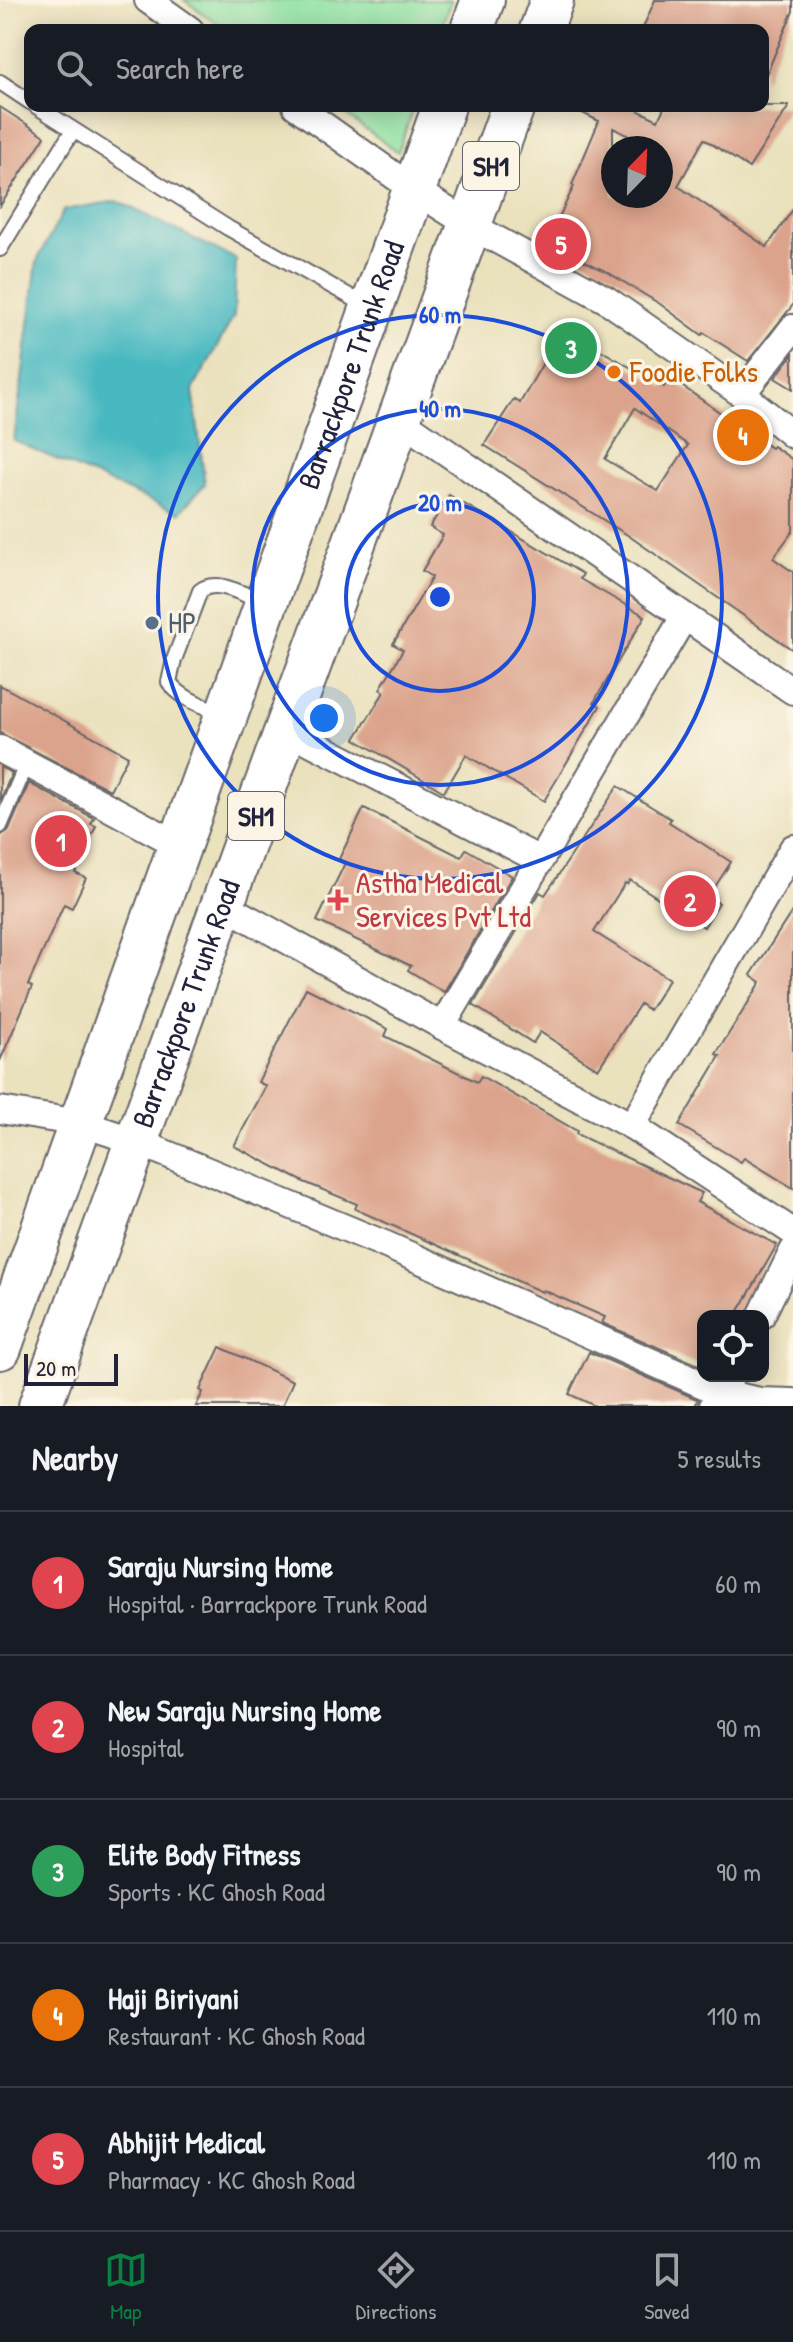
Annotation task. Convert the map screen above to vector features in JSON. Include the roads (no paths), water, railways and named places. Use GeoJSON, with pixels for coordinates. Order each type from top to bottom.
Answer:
{"type":"FeatureCollection","features":[{"type":"Feature","properties":{"kind":"main road"},"geometry":{"type":"LineString","coordinates":[[474,24],[483,0]]}},
{"type":"Feature","properties":{"kind":"main road"},"geometry":{"type":"LineString","coordinates":[[543,24],[552,0]]}},
{"type":"Feature","properties":{"kind":"main road","name":"Barrackpore Trunk Road"},"geometry":{"type":"LineString","coordinates":[[0,1348],[442,112]]}},
{"type":"Feature","properties":{"kind":"main road","name":"Barrackpore Trunk Road"},"geometry":{"type":"LineString","coordinates":[[40,1406],[511,112]]}},
{"type":"Feature","properties":{"kind":"street"},"geometry":{"type":"LineString","coordinates":[[148,0],[182,24]]}},
{"type":"Feature","properties":{"kind":"street"},"geometry":{"type":"LineString","coordinates":[[304,112],[413,189],[470,225],[607,300],[742,394],[793,435]]}},
{"type":"Feature","properties":{"kind":"street"},"geometry":{"type":"LineString","coordinates":[[742,394],[793,328]]}},
{"type":"Feature","properties":{"kind":"street"},"geometry":{"type":"LineString","coordinates":[[400,420],[793,691]]}},
{"type":"Feature","properties":{"kind":"street"},"geometry":{"type":"LineString","coordinates":[[442,1026],[684,617]]}},
{"type":"Feature","properties":{"kind":"street"},"geometry":{"type":"LineString","coordinates":[[287,730],[540,860]]}},
{"type":"Feature","properties":{"kind":"street"},"geometry":{"type":"LineString","coordinates":[[0,749],[179,845]]}},
{"type":"Feature","properties":{"kind":"street"},"geometry":{"type":"LineString","coordinates":[[632,1126],[793,848]]}},
{"type":"Feature","properties":{"kind":"street"},"geometry":{"type":"LineString","coordinates":[[224,905],[442,1026],[632,1126],[793,1232]]}},
{"type":"Feature","properties":{"kind":"street"},"geometry":{"type":"LineString","coordinates":[[0,1110],[80,1123],[138,1142],[384,1244],[722,1392],[760,1401],[793,1402]]}},
{"type":"Feature","properties":{"kind":"street"},"geometry":{"type":"LineString","coordinates":[[764,1310],[793,1251]]}},
{"type":"Feature","properties":{"kind":"lane"},"geometry":{"type":"LineString","coordinates":[[0,82],[24,98]]}},
{"type":"Feature","properties":{"kind":"lane"},"geometry":{"type":"LineString","coordinates":[[45,112],[228,228],[371,308]]}},
{"type":"Feature","properties":{"kind":"lane"},"geometry":{"type":"LineString","coordinates":[[0,249],[73,130]]}},
{"type":"Feature","properties":{"kind":"lane"},"geometry":{"type":"LineString","coordinates":[[225,716],[184,697],[175,689],[169,682],[174,660],[200,591],[205,586],[215,584],[266,602]]}},
{"type":"Feature","properties":{"kind":"lane"},"geometry":{"type":"LineString","coordinates":[[0,826],[27,763]]}},
{"type":"Feature","properties":{"kind":"water"},"geometry":{"type":"Polygon","coordinates":[[[117,201],[236,259],[234,316],[193,390],[205,484],[179,513],[14,441],[37,261],[64,210],[117,201]]]}},
{"type":"Feature","properties":{"kind":"place","name":"Abhijit Medical"},"geometry":{"type":"Point","coordinates":[561,244]}},
{"type":"Feature","properties":{"kind":"place","name":"Elite Body Fitness"},"geometry":{"type":"Point","coordinates":[571,348]}},
{"type":"Feature","properties":{"kind":"place","name":"Foodie Folks"},"geometry":{"type":"Point","coordinates":[614,372]}},
{"type":"Feature","properties":{"kind":"place","name":"Haji Biriyani"},"geometry":{"type":"Point","coordinates":[743,435]}},
{"type":"Feature","properties":{"kind":"place","name":"HP"},"geometry":{"type":"Point","coordinates":[152,623]}},
{"type":"Feature","properties":{"kind":"place","name":"Saraju Nursing Home"},"geometry":{"type":"Point","coordinates":[61,841]}},
{"type":"Feature","properties":{"kind":"place","name":"Astha Medical Services Pvt Ltd"},"geometry":{"type":"Point","coordinates":[338,900]}},
{"type":"Feature","properties":{"kind":"place","name":"New Saraju Nursing Home"},"geometry":{"type":"Point","coordinates":[690,901]}}]}
